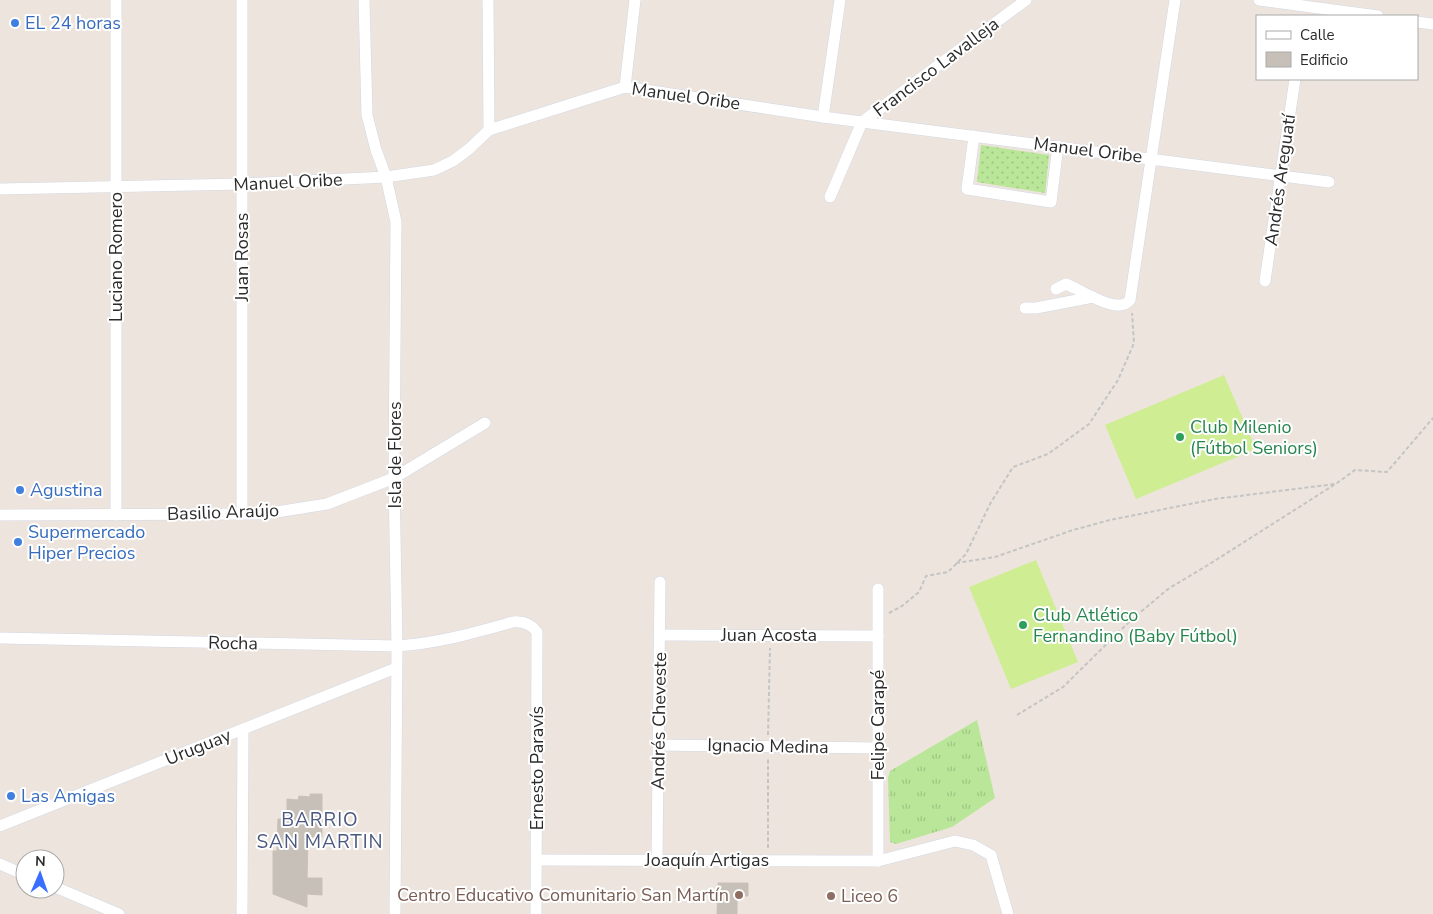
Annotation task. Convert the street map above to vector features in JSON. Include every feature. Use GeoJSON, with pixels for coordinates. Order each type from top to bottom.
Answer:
{"type":"FeatureCollection","features":[{"type":"Feature","properties":{"kind":"street","name":"Luciano Romero"},"geometry":{"type":"LineString","coordinates":[[116,0],[116,515]]}},
{"type":"Feature","properties":{"kind":"street","name":"Juan Rosas"},"geometry":{"type":"LineString","coordinates":[[242,0],[242,514]]}},
{"type":"Feature","properties":{"kind":"street","name":"Isla de Flores"},"geometry":{"type":"LineString","coordinates":[[364,0],[367,115],[376,150],[386,177],[396,222],[394,478],[397,646],[395,914]]}},
{"type":"Feature","properties":{"kind":"street"},"geometry":{"type":"LineString","coordinates":[[488,0],[489,130]]}},
{"type":"Feature","properties":{"kind":"street"},"geometry":{"type":"LineString","coordinates":[[625,87],[635,0]]}},
{"type":"Feature","properties":{"kind":"street"},"geometry":{"type":"LineString","coordinates":[[823,117],[840,0]]}},
{"type":"Feature","properties":{"kind":"street","name":"Francisco Lavalleja"},"geometry":{"type":"LineString","coordinates":[[830,197],[862,122],[1026,0]]}},
{"type":"Feature","properties":{"kind":"street"},"geometry":{"type":"LineString","coordinates":[[1056,289],[1066,284],[1119,307],[1127,305],[1130,300],[1175,0]]}},
{"type":"Feature","properties":{"kind":"street"},"geometry":{"type":"LineString","coordinates":[[1259,0],[1370,15]]}},
{"type":"Feature","properties":{"kind":"street"},"geometry":{"type":"LineString","coordinates":[[1418,22],[1433,24]]}},
{"type":"Feature","properties":{"kind":"street","name":"Andrés Areguatí"},"geometry":{"type":"LineString","coordinates":[[1266,281],[1294,80]]}},
{"type":"Feature","properties":{"kind":"street","name":"Manuel Oribe"},"geometry":{"type":"LineString","coordinates":[[0,189],[242,184],[386,177],[434,170],[453,162],[489,130],[625,87],[823,117],[1329,182]]}},
{"type":"Feature","properties":{"kind":"street"},"geometry":{"type":"LineString","coordinates":[[974,136],[967,188],[1051,202],[1058,146]]}},
{"type":"Feature","properties":{"kind":"street"},"geometry":{"type":"LineString","coordinates":[[1024,308],[1036,308],[1093,297]]}},
{"type":"Feature","properties":{"kind":"street","name":"Basilio Araújo"},"geometry":{"type":"LineString","coordinates":[[0,515],[264,514],[328,504],[394,478],[486,423]]}},
{"type":"Feature","properties":{"kind":"street","name":"Andrés Cheveste"},"geometry":{"type":"LineString","coordinates":[[657,860],[660,582]]}},
{"type":"Feature","properties":{"kind":"street","name":"Felipe Carapé"},"geometry":{"type":"LineString","coordinates":[[878,589],[878,861]]}},
{"type":"Feature","properties":{"kind":"street","name":"Ernesto Paravís"},"geometry":{"type":"LineString","coordinates":[[466,636],[519,621],[530,625],[537,632],[536,914]]}},
{"type":"Feature","properties":{"kind":"street","name":"Juan Acosta"},"geometry":{"type":"LineString","coordinates":[[660,635],[878,636]]}},
{"type":"Feature","properties":{"kind":"street","name":"Rocha"},"geometry":{"type":"LineString","coordinates":[[0,638],[397,646],[432,643],[466,636]]}},
{"type":"Feature","properties":{"kind":"street","name":"Uruguay"},"geometry":{"type":"LineString","coordinates":[[0,826],[396,668]]}},
{"type":"Feature","properties":{"kind":"street"},"geometry":{"type":"LineString","coordinates":[[242,914],[243,729]]}},
{"type":"Feature","properties":{"kind":"street","name":"Ignacio Medina"},"geometry":{"type":"LineString","coordinates":[[658,745],[878,748]]}},
{"type":"Feature","properties":{"kind":"street","name":"Joaquín Artigas"},"geometry":{"type":"LineString","coordinates":[[537,860],[878,861],[955,841],[973,845],[991,856],[1008,914]]}},
{"type":"Feature","properties":{"kind":"street"},"geometry":{"type":"LineString","coordinates":[[0,864],[15,871]]}},
{"type":"Feature","properties":{"kind":"street"},"geometry":{"type":"LineString","coordinates":[[65,891],[119,914]]}},
{"type":"Feature","properties":{"kind":"path"},"geometry":{"type":"LineString","coordinates":[[878,618],[902,606],[919,592],[926,576],[948,572],[966,554],[990,504],[1013,467],[1048,454],[1089,424],[1118,380],[1134,344],[1130,300]]}},
{"type":"Feature","properties":{"kind":"path"},"geometry":{"type":"LineString","coordinates":[[1017,715],[1063,687],[1130,622],[1168,589],[1208,566],[1355,470],[1387,472],[1433,418]]}},
{"type":"Feature","properties":{"kind":"path"},"geometry":{"type":"LineString","coordinates":[[956,563],[995,557],[1074,530],[1110,520],[1215,499],[1337,483]]}},
{"type":"Feature","properties":{"kind":"green space"},"geometry":{"type":"Polygon","coordinates":[[[981,145],[1049,155],[1045,193],[977,182],[981,145]]]}},
{"type":"Feature","properties":{"kind":"green space","name":"Club Milenio (Fútbol Seniors)"},"geometry":{"type":"Polygon","coordinates":[[[1224,375],[1256,449],[1136,499],[1105,425],[1224,375]]]}},
{"type":"Feature","properties":{"kind":"green space","name":"Club Atlético Fernandino (Baby Fútbol)"},"geometry":{"type":"Polygon","coordinates":[[[1036,560],[1078,662],[1011,689],[969,587],[1036,560]]]}},
{"type":"Feature","properties":{"kind":"green space"},"geometry":{"type":"Polygon","coordinates":[[[977,720],[995,798],[952,827],[896,844],[890,842],[888,778],[890,771],[977,720]]]}},
{"type":"Feature","properties":{"kind":"building"},"geometry":{"type":"Polygon","coordinates":[[[310,794],[322,794],[322,837],[308,837],[307,878],[322,878],[322,895],[307,894],[307,907],[273,894],[273,851],[277,851],[278,819],[287,819],[287,799],[298,800],[299,796],[310,797],[310,794]]]}},
{"type":"Feature","properties":{"kind":"building"},"geometry":{"type":"Polygon","coordinates":[[[718,883],[748,883],[748,896],[737,896],[737,914],[717,914],[718,883]]]}},
{"type":"Feature","properties":{"kind":"place","name":"EL 24 horas"},"geometry":{"type":"Point","coordinates":[15,23]}},
{"type":"Feature","properties":{"kind":"place","name":"Club Milenio (Fútbol Seniors)"},"geometry":{"type":"Point","coordinates":[1180,437]}},
{"type":"Feature","properties":{"kind":"place","name":"Agustina"},"geometry":{"type":"Point","coordinates":[20,490]}},
{"type":"Feature","properties":{"kind":"place","name":"Supermercado Hiper Precios"},"geometry":{"type":"Point","coordinates":[18,542]}},
{"type":"Feature","properties":{"kind":"place","name":"Club Atlético Fernandino (Baby Fútbol)"},"geometry":{"type":"Point","coordinates":[1023,625]}},
{"type":"Feature","properties":{"kind":"place","name":"Las Amigas"},"geometry":{"type":"Point","coordinates":[11,796]}},
{"type":"Feature","properties":{"kind":"place","name":"Centro Educativo Comunitario San Martín"},"geometry":{"type":"Point","coordinates":[739,895]}},
{"type":"Feature","properties":{"kind":"place","name":"Liceo 6"},"geometry":{"type":"Point","coordinates":[831,896]}},
{"type":"Feature","properties":{"kind":"district","name":"BARRIO SAN MARTIN"},"geometry":{"type":"Point","coordinates":[320,830]}}]}
